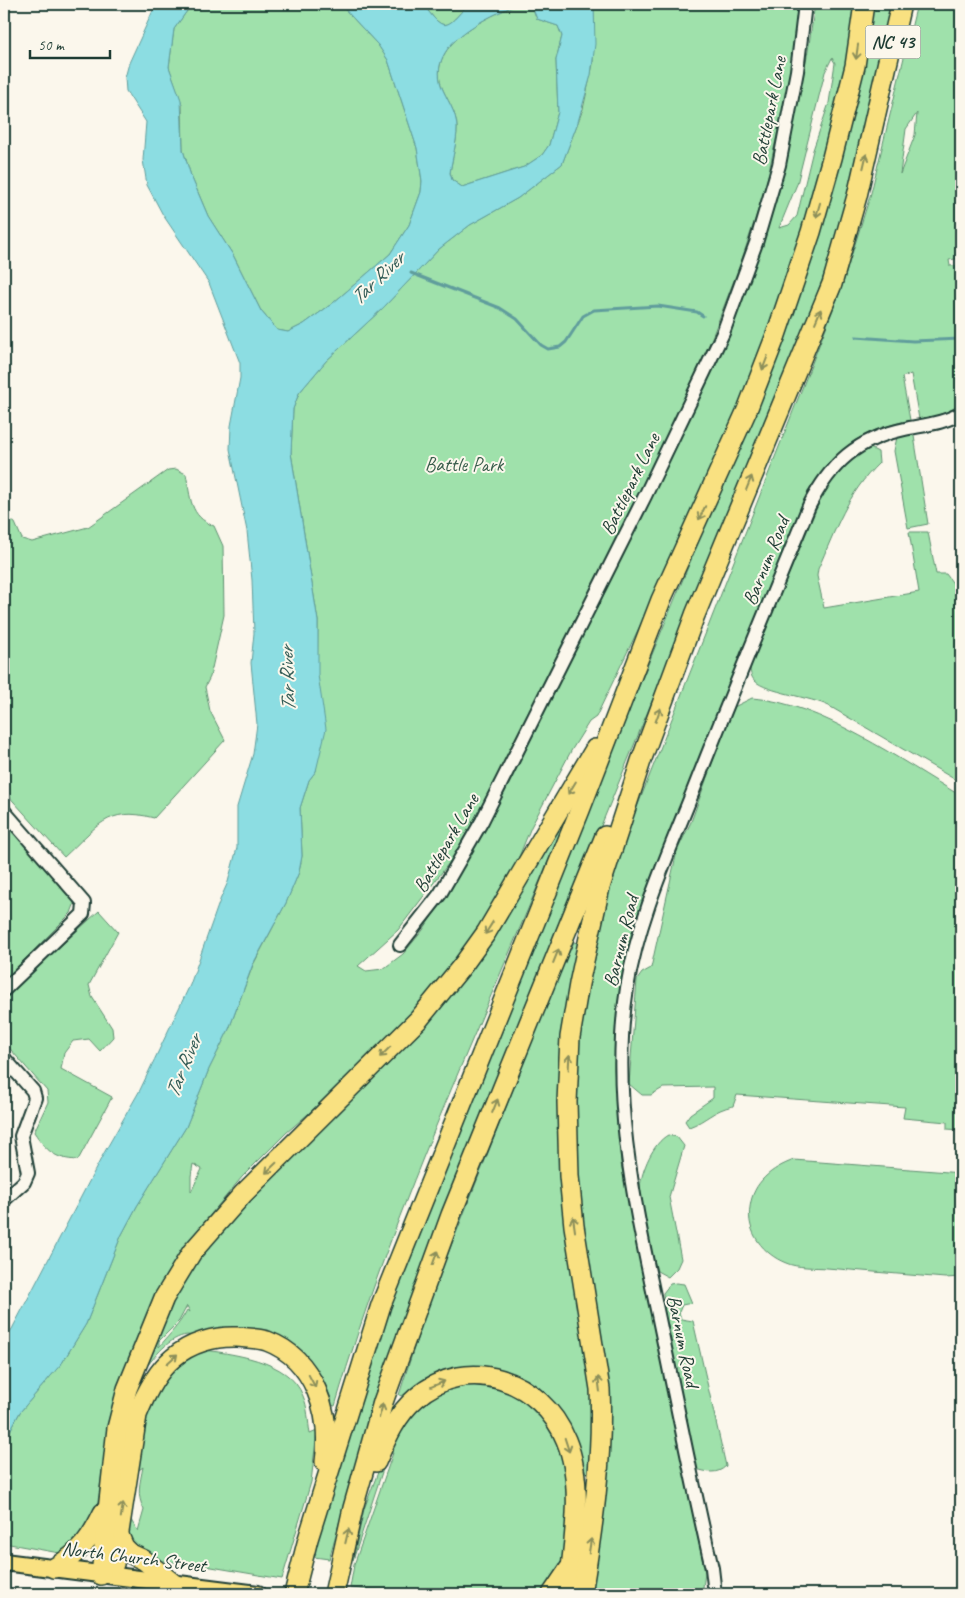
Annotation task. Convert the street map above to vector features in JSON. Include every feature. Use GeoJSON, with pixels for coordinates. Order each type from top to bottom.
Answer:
{"type":"FeatureCollection","features":[{"type":"Feature","properties":{"kind":"highway"},"geometry":{"type":"LineString","coordinates":[[306,1546],[381,1305],[623,701],[661,600],[747,410],[794,284],[830,167],[855,66],[864,4]]}},
{"type":"Feature","properties":{"kind":"highway"},"geometry":{"type":"LineString","coordinates":[[582,1594],[597,1504],[601,1413],[594,1348],[574,1226],[569,1176],[567,1102],[570,1037],[579,984],[600,887],[641,761],[695,615],[832,284],[857,196],[885,79],[896,4]]}},
{"type":"Feature","properties":{"kind":"highway","name":"NC 43"},"geometry":{"type":"LineString","coordinates":[[885,79],[901,4]]}},
{"type":"Feature","properties":{"kind":"highway"},"geometry":{"type":"LineString","coordinates":[[106,1575],[108,1503],[117,1428],[127,1389],[164,1298],[192,1252],[243,1194],[418,1019],[463,965],[486,933],[623,701]]}},
{"type":"Feature","properties":{"kind":"highway"},"geometry":{"type":"LineString","coordinates":[[334,1594],[353,1508],[383,1402],[451,1215],[625,788],[641,761]]}},
{"type":"Feature","properties":{"kind":"highway"},"geometry":{"type":"LineString","coordinates":[[106,1575],[118,1533],[137,1415],[148,1390],[165,1366],[183,1350],[206,1341],[232,1337],[266,1341],[286,1352],[304,1368],[318,1394],[326,1450],[294,1594]]}},
{"type":"Feature","properties":{"kind":"highway"},"geometry":{"type":"LineString","coordinates":[[353,1508],[389,1433],[415,1399],[437,1384],[463,1376],[479,1375],[495,1378],[521,1387],[541,1402],[557,1421],[566,1441],[577,1488],[568,1594]]}},
{"type":"Feature","properties":{"kind":"highway"},"geometry":{"type":"LineString","coordinates":[[54,1568],[74,1556],[84,1546],[93,1534],[108,1503]]}},
{"type":"Feature","properties":{"kind":"highway"},"geometry":{"type":"LineString","coordinates":[[118,1533],[124,1547],[131,1554],[144,1560],[175,1585]]}},
{"type":"Feature","properties":{"kind":"highway"},"geometry":{"type":"LineString","coordinates":[[552,1594],[571,1566]]}},
{"type":"Feature","properties":{"kind":"main road","name":"North Church Street"},"geometry":{"type":"LineString","coordinates":[[4,1562],[258,1594]]}},
{"type":"Feature","properties":{"kind":"street","name":"Battlepark Lane"},"geometry":{"type":"LineString","coordinates":[[400,945],[440,894],[482,821],[649,488],[722,333],[756,243],[779,166],[797,71],[805,4]]}},
{"type":"Feature","properties":{"kind":"street","name":"Barnum Road"},"geometry":{"type":"LineString","coordinates":[[715,1594],[712,1568],[642,1239],[622,1108],[623,1030],[627,990],[635,949],[650,899],[809,506],[820,485],[836,465],[871,438],[933,424],[961,413]]}},
{"type":"Feature","properties":{"kind":"street"},"geometry":{"type":"LineString","coordinates":[[4,811],[84,903],[83,914],[4,990]]}},
{"type":"Feature","properties":{"kind":"street"},"geometry":{"type":"LineString","coordinates":[[4,1058],[33,1091],[35,1098],[21,1136],[28,1173],[24,1182],[4,1200]]}},
{"type":"Feature","properties":{"kind":"green space"},"geometry":{"type":"Polygon","coordinates":[[[192,4],[340,4],[378,45],[388,60],[417,148],[422,181],[421,192],[409,225],[390,254],[333,303],[304,324],[288,332],[277,330],[261,311],[233,255],[208,216],[191,176],[183,150],[182,104],[169,67],[174,29],[192,4]]]}},
{"type":"Feature","properties":{"kind":"green space"},"geometry":{"type":"Polygon","coordinates":[[[423,4],[468,4],[455,19],[445,25],[436,20],[423,4]]]}},
{"type":"Feature","properties":{"kind":"green space"},"geometry":{"type":"Polygon","coordinates":[[[518,4],[531,4],[537,19],[558,26],[562,36],[556,60],[558,112],[549,145],[542,155],[524,167],[462,187],[452,180],[450,173],[457,122],[441,85],[439,70],[443,56],[463,33],[491,16],[518,4]]]}},
{"type":"Feature","properties":{"kind":"green space","name":"Battle Park"},"geometry":{"type":"Polygon","coordinates":[[[594,4],[799,4],[794,58],[765,189],[741,262],[703,361],[534,707],[455,855],[398,930],[358,966],[366,971],[383,969],[403,954],[423,930],[466,862],[505,792],[670,458],[765,235],[780,188],[808,51],[815,4],[857,4],[823,170],[768,332],[688,526],[596,717],[589,722],[571,751],[531,827],[508,884],[444,982],[352,1076],[286,1133],[242,1177],[201,1226],[187,1252],[107,1439],[97,1508],[90,1523],[65,1554],[4,1543],[4,1442],[20,1412],[62,1363],[86,1324],[121,1236],[137,1206],[186,1127],[209,1069],[229,1029],[253,965],[286,903],[299,872],[302,856],[300,808],[309,780],[316,771],[318,621],[291,453],[293,409],[299,393],[326,361],[383,308],[439,249],[470,225],[518,198],[562,164],[583,109],[593,64],[594,4]],[[832,58],[825,72],[797,184],[779,228],[789,225],[797,216],[813,150],[829,103],[835,63],[832,58]],[[193,1164],[191,1176],[191,1192],[202,1169],[193,1164]]]}},
{"type":"Feature","properties":{"kind":"green space"},"geometry":{"type":"Polygon","coordinates":[[[871,4],[890,4],[880,71],[836,242],[800,340],[770,408],[742,481],[531,997],[354,1471],[329,1559],[314,1557],[316,1553],[313,1551],[376,1340],[453,1139],[794,309],[871,4]]]}},
{"type":"Feature","properties":{"kind":"green space"},"geometry":{"type":"Polygon","coordinates":[[[917,4],[961,4],[961,258],[949,260],[950,266],[961,265],[961,406],[933,417],[919,419],[911,374],[902,377],[910,420],[875,430],[850,444],[829,464],[807,493],[647,890],[626,952],[616,1027],[614,1069],[621,1164],[705,1573],[702,1594],[589,1594],[606,1377],[602,1337],[575,1191],[570,1105],[584,974],[621,848],[840,292],[871,193],[917,4]],[[917,113],[906,129],[900,174],[915,135],[917,113]]]}},
{"type":"Feature","properties":{"kind":"green space"},"geometry":{"type":"Polygon","coordinates":[[[909,434],[914,436],[928,524],[908,528],[894,451],[897,437],[909,434]]]}},
{"type":"Feature","properties":{"kind":"green space"},"geometry":{"type":"Polygon","coordinates":[[[870,448],[878,452],[879,463],[850,500],[818,569],[817,576],[824,608],[919,592],[909,532],[928,532],[936,574],[946,574],[961,594],[961,783],[829,706],[761,685],[755,681],[751,674],[750,666],[821,498],[842,469],[854,458],[870,448]]]}},
{"type":"Feature","properties":{"kind":"green space"},"geometry":{"type":"Polygon","coordinates":[[[176,469],[186,474],[190,498],[195,511],[206,522],[214,526],[223,546],[224,615],[210,677],[205,687],[210,711],[225,740],[154,818],[138,815],[113,817],[94,828],[64,857],[4,791],[4,516],[15,523],[22,539],[32,542],[88,527],[168,470],[176,469]]]}},
{"type":"Feature","properties":{"kind":"green space"},"geometry":{"type":"Polygon","coordinates":[[[752,698],[778,702],[805,710],[832,722],[887,751],[961,796],[961,1130],[947,1129],[947,1122],[903,1118],[905,1107],[737,1095],[733,1106],[720,1110],[689,1127],[685,1121],[690,1114],[713,1098],[713,1087],[663,1088],[651,1095],[642,1095],[629,1084],[637,980],[642,973],[651,968],[677,851],[691,822],[732,708],[752,698]]]}},
{"type":"Feature","properties":{"kind":"green space"},"geometry":{"type":"Polygon","coordinates":[[[569,810],[414,1180],[359,1330],[335,1406],[331,1405],[331,1398],[321,1375],[322,1391],[296,1353],[187,1335],[168,1343],[144,1370],[143,1362],[182,1282],[216,1234],[407,1038],[569,810]],[[187,1306],[179,1321],[159,1341],[159,1347],[178,1325],[187,1310],[190,1312],[187,1306]]]}},
{"type":"Feature","properties":{"kind":"green space"},"geometry":{"type":"Polygon","coordinates":[[[4,820],[73,895],[74,905],[71,913],[4,980],[4,820]]]}},
{"type":"Feature","properties":{"kind":"green space"},"geometry":{"type":"Polygon","coordinates":[[[99,911],[118,932],[89,985],[92,997],[112,1028],[113,1037],[100,1051],[89,1039],[73,1041],[64,1053],[61,1069],[112,1097],[78,1160],[63,1158],[52,1153],[34,1132],[48,1102],[47,1091],[4,1042],[4,997],[99,911]]]}},
{"type":"Feature","properties":{"kind":"green space"},"geometry":{"type":"Polygon","coordinates":[[[574,942],[580,944],[563,1049],[590,1370],[592,1419],[590,1474],[586,1473],[575,1436],[567,1425],[511,1375],[408,1397],[399,1395],[428,1304],[562,966],[574,942]]]}},
{"type":"Feature","properties":{"kind":"green space"},"geometry":{"type":"Polygon","coordinates":[[[668,1135],[677,1137],[684,1146],[669,1197],[681,1259],[677,1268],[668,1277],[657,1271],[641,1205],[640,1187],[646,1165],[653,1150],[668,1135]]]}},
{"type":"Feature","properties":{"kind":"green space"},"geometry":{"type":"Polygon","coordinates":[[[794,1160],[961,1173],[961,1277],[945,1278],[801,1267],[790,1265],[770,1254],[758,1241],[751,1225],[749,1216],[752,1198],[759,1183],[765,1177],[778,1167],[794,1160]]]}},
{"type":"Feature","properties":{"kind":"green space"},"geometry":{"type":"Polygon","coordinates":[[[670,1284],[684,1284],[692,1303],[682,1305],[679,1312],[681,1319],[693,1321],[726,1466],[715,1472],[696,1469],[665,1317],[663,1293],[670,1284]]]}},
{"type":"Feature","properties":{"kind":"green space"},"geometry":{"type":"Polygon","coordinates":[[[198,1349],[258,1360],[285,1374],[296,1384],[305,1400],[310,1434],[317,1431],[311,1482],[282,1579],[194,1564],[152,1560],[125,1537],[127,1506],[132,1522],[138,1531],[144,1510],[139,1494],[143,1467],[135,1473],[138,1433],[162,1377],[198,1349]]]}},
{"type":"Feature","properties":{"kind":"green space"},"geometry":{"type":"Polygon","coordinates":[[[455,1384],[507,1386],[538,1408],[558,1442],[567,1467],[568,1493],[564,1553],[558,1575],[546,1594],[422,1594],[350,1588],[354,1565],[393,1453],[388,1454],[353,1560],[364,1509],[388,1446],[413,1407],[455,1384]]]}},
{"type":"Feature","properties":{"kind":"water","name":"Tar River"},"geometry":{"type":"Polygon","coordinates":[[[156,4],[192,4],[174,29],[169,67],[181,100],[183,150],[191,176],[208,216],[233,255],[261,311],[277,330],[288,332],[304,324],[333,303],[390,254],[409,225],[421,192],[422,181],[417,148],[388,60],[378,45],[340,4],[423,4],[436,20],[445,25],[455,19],[468,4],[518,4],[491,16],[463,33],[443,56],[439,70],[441,85],[457,122],[450,173],[452,180],[462,187],[524,167],[542,155],[549,145],[558,112],[556,60],[562,36],[558,26],[537,19],[531,4],[594,4],[595,44],[591,75],[578,122],[562,164],[518,198],[470,225],[439,249],[383,308],[326,361],[299,393],[293,409],[291,453],[318,621],[318,675],[326,729],[316,771],[309,780],[300,808],[302,856],[299,872],[286,903],[253,964],[229,1029],[209,1069],[186,1127],[137,1206],[121,1236],[86,1324],[62,1363],[20,1412],[4,1442],[4,1340],[12,1329],[104,1153],[140,1090],[190,985],[228,882],[237,848],[237,807],[253,754],[257,724],[251,663],[254,633],[252,580],[247,531],[230,449],[231,426],[240,378],[240,363],[209,283],[163,215],[147,185],[143,160],[146,122],[126,91],[125,78],[129,63],[156,4]]]}},
{"type":"Feature","properties":{"kind":"waterway","name":"Tar River"},"geometry":{"type":"LineString","coordinates":[[411,273],[500,308],[517,319],[541,345],[548,349],[560,347],[566,342],[583,316],[594,310],[658,306],[697,312],[703,316]]}},
{"type":"Feature","properties":{"kind":"waterway"},"geometry":{"type":"LineString","coordinates":[[856,337],[913,341],[961,339]]}}]}
